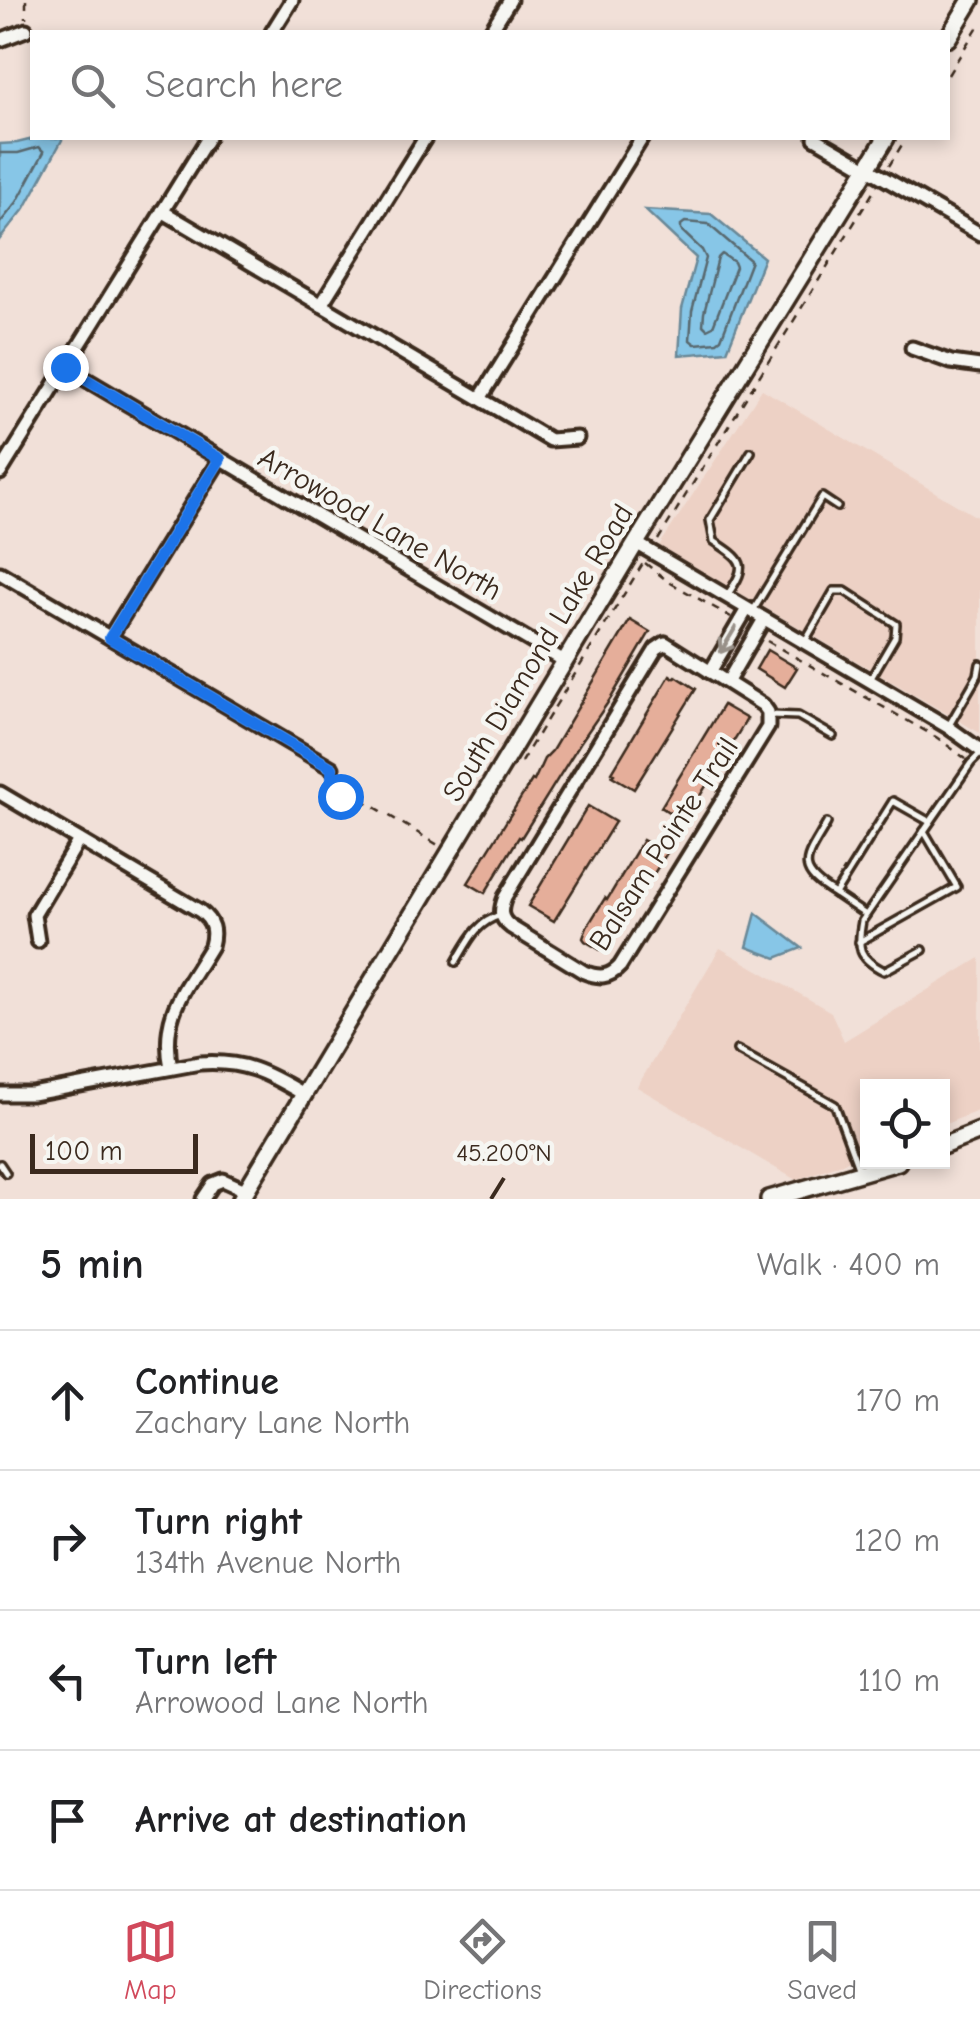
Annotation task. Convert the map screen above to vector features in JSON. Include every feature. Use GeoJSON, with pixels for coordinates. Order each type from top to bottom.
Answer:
{"type":"FeatureCollection","features":[{"type":"Feature","properties":{"kind":"street"},"geometry":{"type":"LineString","coordinates":[[273,30],[292,0]]}},
{"type":"Feature","properties":{"kind":"street"},"geometry":{"type":"LineString","coordinates":[[491,30],[510,0]]}},
{"type":"Feature","properties":{"kind":"street"},"geometry":{"type":"LineString","coordinates":[[950,35],[971,0]]}},
{"type":"Feature","properties":{"kind":"street"},"geometry":{"type":"LineString","coordinates":[[0,40],[26,30]]}},
{"type":"Feature","properties":{"kind":"street"},"geometry":{"type":"LineString","coordinates":[[0,473],[207,140]]}},
{"type":"Feature","properties":{"kind":"street"},"geometry":{"type":"LineString","coordinates":[[321,305],[424,140]]}},
{"type":"Feature","properties":{"kind":"street"},"geometry":{"type":"LineString","coordinates":[[480,398],[641,140]]}},
{"type":"Feature","properties":{"kind":"street"},"geometry":{"type":"LineString","coordinates":[[819,140],[980,234]]}},
{"type":"Feature","properties":{"kind":"street","name":"South Diamond Lake Road"},"geometry":{"type":"LineString","coordinates":[[243,1195],[566,662],[644,552],[885,140]]}},
{"type":"Feature","properties":{"kind":"street"},"geometry":{"type":"LineString","coordinates":[[162,211],[550,440],[576,438]]}},
{"type":"Feature","properties":{"kind":"street"},"geometry":{"type":"LineString","coordinates":[[912,348],[951,362],[980,366]]}},
{"type":"Feature","properties":{"kind":"street","name":"Arrowood Lane North"},"geometry":{"type":"LineString","coordinates":[[65,367],[566,662]]}},
{"type":"Feature","properties":{"kind":"street"},"geometry":{"type":"LineString","coordinates":[[110,638],[220,459]]}},
{"type":"Feature","properties":{"kind":"street"},"geometry":{"type":"LineString","coordinates":[[644,552],[948,727],[980,752]]}},
{"type":"Feature","properties":{"kind":"street"},"geometry":{"type":"LineString","coordinates":[[0,572],[332,768]]}},
{"type":"Feature","properties":{"kind":"street"},"geometry":{"type":"LineString","coordinates":[[710,672],[739,622],[754,613]]}},
{"type":"Feature","properties":{"kind":"street"},"geometry":{"type":"LineString","coordinates":[[728,681],[755,634],[754,613]]}},
{"type":"Feature","properties":{"kind":"street","name":"Balsam Pointe Trail"},"geometry":{"type":"LineString","coordinates":[[670,644],[678,654],[728,681],[762,705],[768,715],[765,734],[614,972],[600,976],[584,972],[511,927],[501,915],[505,897],[658,646],[670,644]]}},
{"type":"Feature","properties":{"kind":"street"},"geometry":{"type":"LineString","coordinates":[[0,793],[208,917],[213,926],[211,946],[170,1016],[167,1034],[171,1068]]}},
{"type":"Feature","properties":{"kind":"street"},"geometry":{"type":"LineString","coordinates":[[38,941],[34,916],[80,840]]}},
{"type":"Feature","properties":{"kind":"street"},"geometry":{"type":"LineString","coordinates":[[0,1094],[32,1094],[219,1062],[237,1063],[272,1076],[303,1094]]}},
{"type":"Feature","properties":{"kind":"street"},"geometry":{"type":"LineString","coordinates":[[950,1143],[980,1131]]}},
{"type":"Feature","properties":{"kind":"street"},"geometry":{"type":"LineString","coordinates":[[768,1199],[874,1169]]}},
{"type":"Feature","properties":{"kind":"street"},"geometry":{"type":"LineString","coordinates":[[202,1199],[213,1184],[223,1180],[243,1195]]}},
{"type":"Feature","properties":{"kind":"lane"},"geometry":{"type":"LineString","coordinates":[[726,597],[740,577],[742,565],[738,556],[714,541],[710,520],[751,452]]}},
{"type":"Feature","properties":{"kind":"lane"},"geometry":{"type":"LineString","coordinates":[[754,613],[822,498],[836,506]]}},
{"type":"Feature","properties":{"kind":"lane"},"geometry":{"type":"LineString","coordinates":[[804,642],[834,591],[845,591],[896,624],[895,637],[869,680]]}},
{"type":"Feature","properties":{"kind":"lane"},"geometry":{"type":"LineString","coordinates":[[948,727],[978,676],[980,664]]}},
{"type":"Feature","properties":{"kind":"lane"},"geometry":{"type":"LineString","coordinates":[[768,715],[793,715],[833,736]]}},
{"type":"Feature","properties":{"kind":"lane"},"geometry":{"type":"LineString","coordinates":[[923,950],[884,971],[868,963],[858,943],[862,921],[980,752]]}},
{"type":"Feature","properties":{"kind":"lane"},"geometry":{"type":"LineString","coordinates":[[835,894],[893,801],[930,822]]}},
{"type":"Feature","properties":{"kind":"lane"},"geometry":{"type":"LineString","coordinates":[[827,823],[806,860],[806,868],[819,885],[866,915]]}},
{"type":"Feature","properties":{"kind":"lane"},"geometry":{"type":"LineString","coordinates":[[858,943],[956,887],[924,831]]}},
{"type":"Feature","properties":{"kind":"lane"},"geometry":{"type":"LineString","coordinates":[[456,962],[478,927],[501,915]]}},
{"type":"Feature","properties":{"kind":"lane"},"geometry":{"type":"LineString","coordinates":[[737,1050],[836,1105],[860,1173]]}},
{"type":"Feature","properties":{"kind":"lane"},"geometry":{"type":"LineString","coordinates":[[0,1164],[6,1174]]}},
{"type":"Feature","properties":{"kind":"path"},"geometry":{"type":"LineString","coordinates":[[26,0],[26,30]]}},
{"type":"Feature","properties":{"kind":"path"},"geometry":{"type":"LineString","coordinates":[[950,71],[980,22]]}},
{"type":"Feature","properties":{"kind":"path"},"geometry":{"type":"LineString","coordinates":[[514,774],[644,552],[905,140]]}},
{"type":"Feature","properties":{"kind":"path"},"geometry":{"type":"LineString","coordinates":[[644,552],[669,582],[739,622]]}},
{"type":"Feature","properties":{"kind":"path"},"geometry":{"type":"LineString","coordinates":[[755,634],[936,737],[971,763]]}},
{"type":"Feature","properties":{"kind":"path"},"geometry":{"type":"LineString","coordinates":[[332,768],[332,796],[353,794],[450,852]]}},
{"type":"Feature","properties":{"kind":"shaded area"},"geometry":{"type":"Polygon","coordinates":[[[762,389],[980,519],[980,733],[659,546],[762,389]]]}},
{"type":"Feature","properties":{"kind":"shaded area"},"geometry":{"type":"Polygon","coordinates":[[[720,948],[831,1012],[844,1041],[980,958],[980,1110],[950,1122],[950,1079],[860,1079],[860,1157],[796,1180],[637,1087],[720,948]]]}},
{"type":"Feature","properties":{"kind":"water"},"geometry":{"type":"Polygon","coordinates":[[[62,140],[25,208],[0,239],[0,144],[62,140]]]}},
{"type":"Feature","properties":{"kind":"water"},"geometry":{"type":"Polygon","coordinates":[[[645,210],[711,214],[764,258],[727,351],[679,355],[682,309],[696,258],[645,210]]]}},
{"type":"Feature","properties":{"kind":"water"},"geometry":{"type":"Polygon","coordinates":[[[756,913],[802,948],[776,958],[747,947],[756,913]]]}},
{"type":"Feature","properties":{"kind":"building"},"geometry":{"type":"Polygon","coordinates":[[[630,620],[650,632],[485,893],[468,883],[630,620]]]}},
{"type":"Feature","properties":{"kind":"building"},"geometry":{"type":"Polygon","coordinates":[[[767,650],[797,668],[785,687],[756,669],[767,650]]]}},
{"type":"Feature","properties":{"kind":"building"},"geometry":{"type":"Polygon","coordinates":[[[670,675],[696,689],[634,789],[612,776],[612,772],[670,675]]]}},
{"type":"Feature","properties":{"kind":"building"},"geometry":{"type":"Polygon","coordinates":[[[723,705],[747,719],[684,822],[661,807],[723,705]]]}},
{"type":"Feature","properties":{"kind":"building"},"geometry":{"type":"Polygon","coordinates":[[[588,806],[615,822],[554,921],[528,906],[588,806]]]}},
{"type":"Feature","properties":{"kind":"building"},"geometry":{"type":"Polygon","coordinates":[[[643,840],[667,853],[604,952],[583,938],[643,840]]]}},
{"type":"Feature","properties":{"kind":"route"},"geometry":{"type":"LineString","coordinates":[[65,367],[220,459],[110,638],[332,768],[332,796],[340,796]]}}]}
